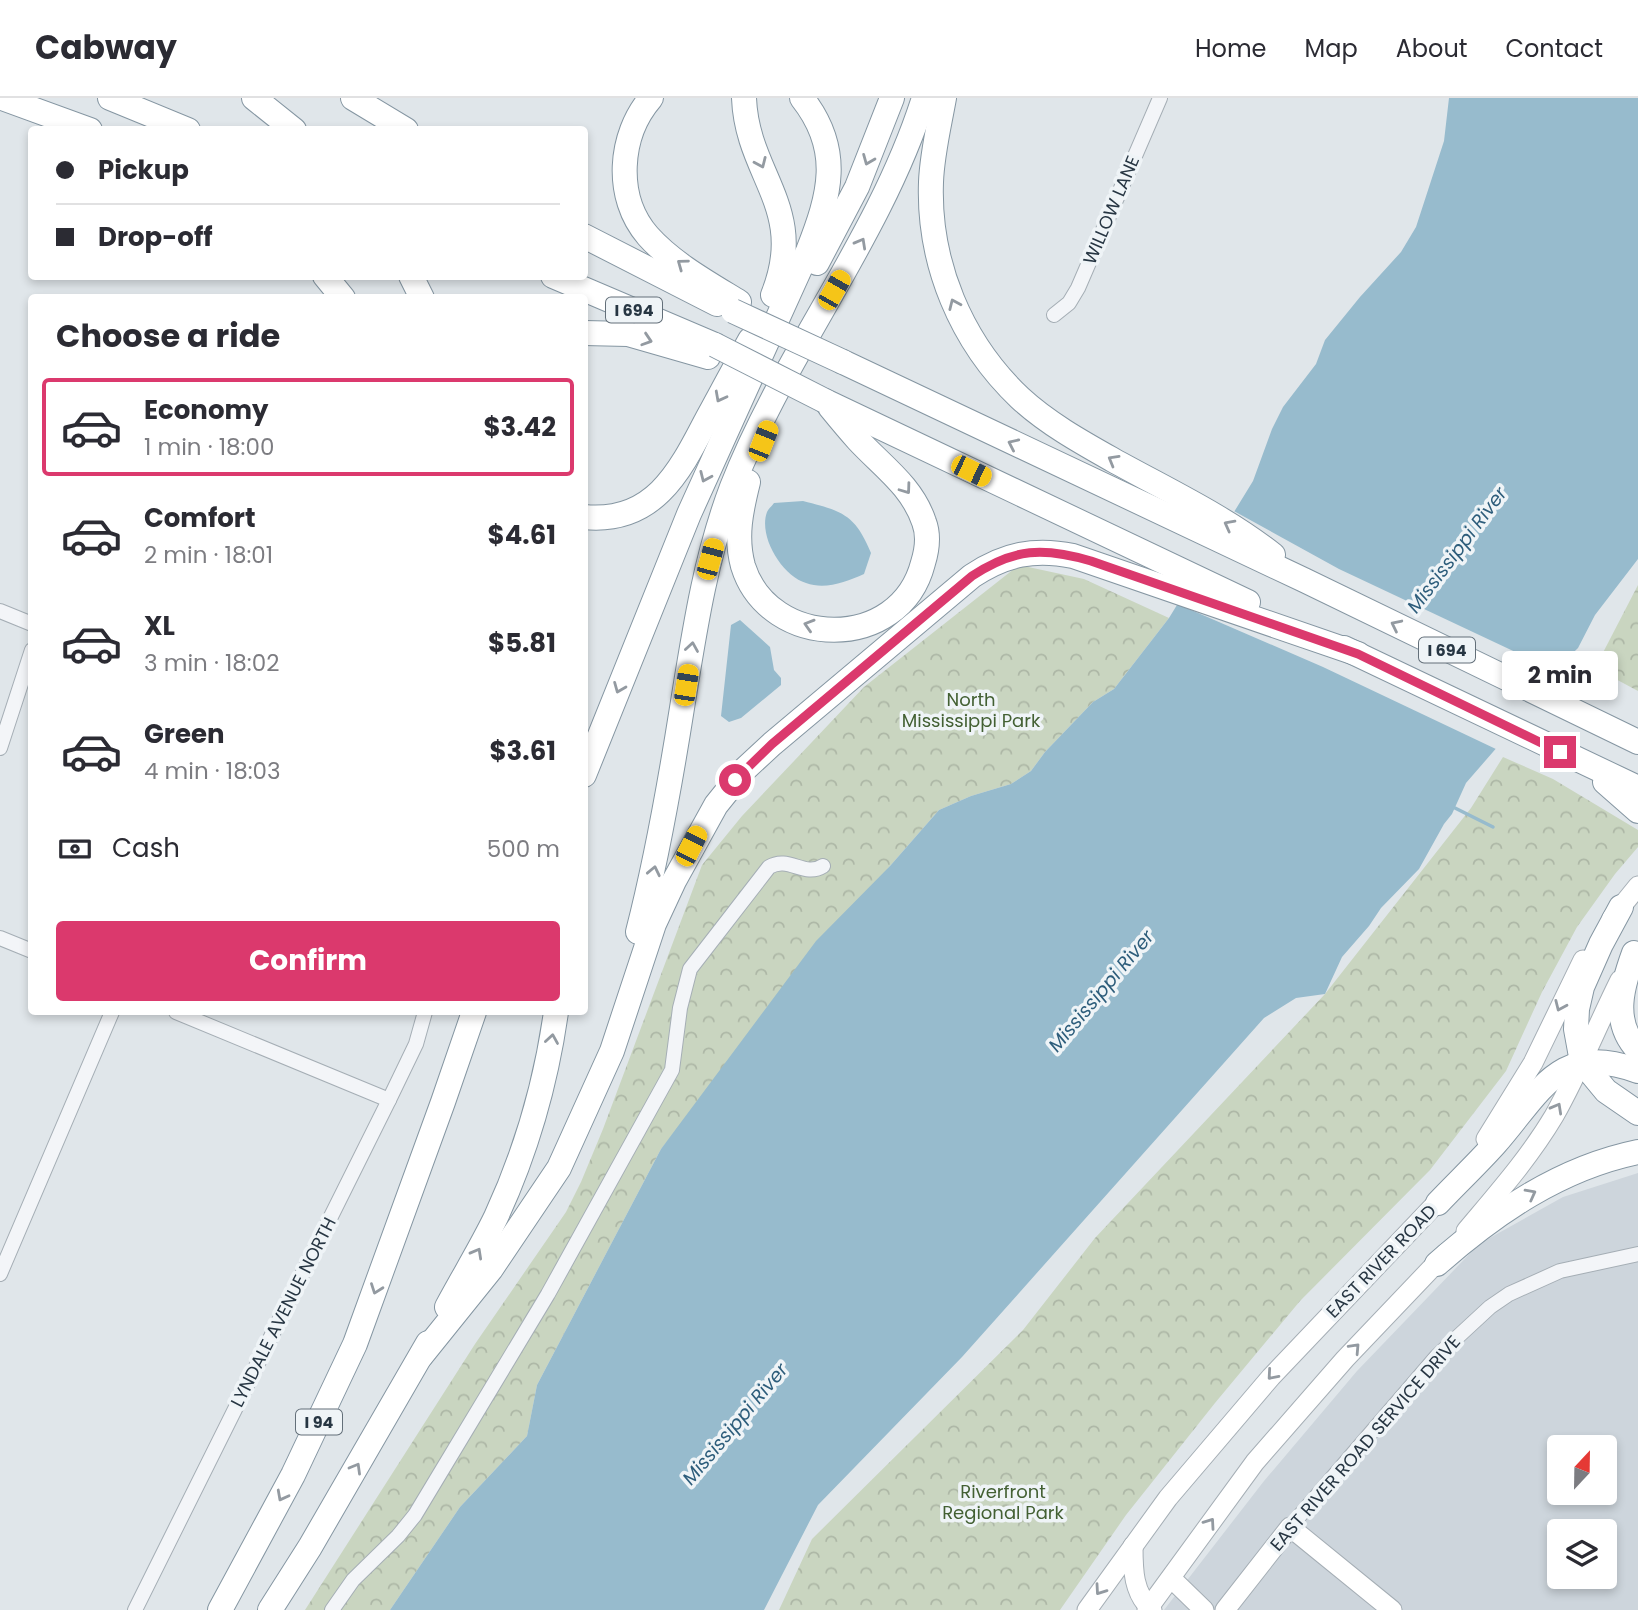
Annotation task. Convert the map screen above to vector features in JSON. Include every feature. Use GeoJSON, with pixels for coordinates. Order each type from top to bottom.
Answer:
{"type":"FeatureCollection","features":[{"type":"Feature","properties":{"kind":"highway"},"geometry":{"type":"LineString","coordinates":[[2,98],[79,126]]}},
{"type":"Feature","properties":{"kind":"highway"},"geometry":{"type":"LineString","coordinates":[[110,98],[178,126]]}},
{"type":"Feature","properties":{"kind":"highway"},"geometry":{"type":"LineString","coordinates":[[254,98],[289,126]]}},
{"type":"Feature","properties":{"kind":"highway"},"geometry":{"type":"LineString","coordinates":[[354,98],[399,126]]}},
{"type":"Feature","properties":{"kind":"highway"},"geometry":{"type":"LineString","coordinates":[[651,98],[634,125],[625,154],[626,188],[635,215],[646,233],[661,248],[736,307]]}},
{"type":"Feature","properties":{"kind":"highway"},"geometry":{"type":"LineString","coordinates":[[588,517],[609,517],[633,510],[653,499],[671,482],[688,457],[776,287],[783,257],[784,231],[775,197],[752,143],[744,98]]}},
{"type":"Feature","properties":{"kind":"highway"},"geometry":{"type":"LineString","coordinates":[[588,765],[696,497],[820,221],[830,180],[830,161],[813,114],[802,98]]}},
{"type":"Feature","properties":{"kind":"highway"},"geometry":{"type":"LineString","coordinates":[[784,304],[813,271],[824,252],[861,177],[892,98]]}},
{"type":"Feature","properties":{"kind":"highway"},"geometry":{"type":"LineString","coordinates":[[531,1209],[582,1107],[618,1011],[653,874],[701,596],[724,509],[765,414],[889,188],[924,98]]}},
{"type":"Feature","properties":{"kind":"highway"},"geometry":{"type":"LineString","coordinates":[[944,98],[932,168],[933,227],[937,253],[949,291],[971,337],[1002,380],[1038,412],[1109,458],[1167,505]]}},
{"type":"Feature","properties":{"kind":"highway","name":"I 694"},"geometry":{"type":"LineString","coordinates":[[588,238],[736,307],[843,362],[1167,505],[1304,580],[1638,740]]}},
{"type":"Feature","properties":{"kind":"highway"},"geometry":{"type":"LineString","coordinates":[[328,280],[340,294]]}},
{"type":"Feature","properties":{"kind":"highway","name":"I 694"},"geometry":{"type":"LineString","coordinates":[[561,280],[711,351],[750,362],[825,401],[1638,788]]}},
{"type":"Feature","properties":{"kind":"highway"},"geometry":{"type":"LineString","coordinates":[[825,401],[858,441],[900,481],[926,525],[925,556],[920,576],[910,596],[881,620],[847,630],[812,627],[778,611],[751,584],[743,566],[739,544],[741,511],[756,458],[782,395],[827,302]]}},
{"type":"Feature","properties":{"kind":"highway"},"geometry":{"type":"LineString","coordinates":[[588,333],[628,334],[711,351]]}},
{"type":"Feature","properties":{"kind":"highway"},"geometry":{"type":"LineString","coordinates":[[421,1356],[470,1297],[559,1168],[612,1051],[654,924],[705,821],[744,769],[972,576],[996,562],[1018,554],[1050,552],[1091,561],[1358,654]]}},
{"type":"Feature","properties":{"kind":"highway"},"geometry":{"type":"LineString","coordinates":[[1584,764],[1638,811]]}},
{"type":"Feature","properties":{"kind":"highway"},"geometry":{"type":"LineString","coordinates":[[1622,906],[1589,970],[1579,1000],[1576,1029],[1583,1062],[1606,1091],[1638,1113]]}},
{"type":"Feature","properties":{"kind":"highway"},"geometry":{"type":"LineString","coordinates":[[1636,949],[1627,972],[1620,1010],[1627,1035],[1638,1050]]}},
{"type":"Feature","properties":{"kind":"highway","name":"I 94"},"geometry":{"type":"LineString","coordinates":[[220,1610],[288,1485],[360,1332],[473,1015]]}},
{"type":"Feature","properties":{"kind":"highway"},"geometry":{"type":"LineString","coordinates":[[399,1225],[489,1015]]}},
{"type":"Feature","properties":{"kind":"highway"},"geometry":{"type":"LineString","coordinates":[[270,1610],[310,1547],[421,1356],[486,1236],[516,1171],[544,1082],[555,1015]]}},
{"type":"Feature","properties":{"kind":"highway"},"geometry":{"type":"LineString","coordinates":[[1438,1203],[1494,1145],[1554,1075],[1583,1062],[1613,1063],[1638,1071]]}},
{"type":"Feature","properties":{"kind":"highway"},"geometry":{"type":"LineString","coordinates":[[1437,1264],[1490,1220],[1526,1197],[1580,1170],[1638,1152]]}},
{"type":"Feature","properties":{"kind":"street","name":"WILLOW LANE"},"geometry":{"type":"LineString","coordinates":[[1054,315],[1069,303],[1078,288],[1160,98]]}},
{"type":"Feature","properties":{"kind":"street"},"geometry":{"type":"LineString","coordinates":[[0,611],[28,622]]}},
{"type":"Feature","properties":{"kind":"street"},"geometry":{"type":"LineString","coordinates":[[0,748],[28,662]]}},
{"type":"Feature","properties":{"kind":"street"},"geometry":{"type":"LineString","coordinates":[[332,1610],[354,1580],[415,1515],[548,1294],[672,1070],[680,1008],[690,969],[769,867],[781,862],[793,863],[807,870],[823,866]]}},
{"type":"Feature","properties":{"kind":"street","name":"EAST RIVER ROAD"},"geometry":{"type":"LineString","coordinates":[[1087,1610],[1168,1497],[1271,1377],[1438,1203],[1465,1170],[1533,1063],[1579,966],[1638,886]]}},
{"type":"Feature","properties":{"kind":"street"},"geometry":{"type":"LineString","coordinates":[[0,938],[28,949]]}},
{"type":"Feature","properties":{"kind":"street"},"geometry":{"type":"LineString","coordinates":[[1133,1546],[1133,1573],[1139,1594],[1149,1609],[1255,1462],[1345,1359],[1437,1264],[1513,1175],[1539,1140],[1583,1062],[1636,949]]}},
{"type":"Feature","properties":{"kind":"street"},"geometry":{"type":"LineString","coordinates":[[0,1275],[111,1015]]}},
{"type":"Feature","properties":{"kind":"street"},"geometry":{"type":"LineString","coordinates":[[183,1015],[389,1100]]}},
{"type":"Feature","properties":{"kind":"street","name":"LYNDALE AVENUE NORTH"},"geometry":{"type":"LineString","coordinates":[[135,1610],[389,1100],[416,1044],[424,1015]]}},
{"type":"Feature","properties":{"kind":"street","name":"EAST RIVER ROAD SERVICE DRIVE"},"geometry":{"type":"LineString","coordinates":[[1225,1610],[1290,1527],[1437,1356],[1490,1307],[1509,1294],[1559,1271],[1638,1254]]}},
{"type":"Feature","properties":{"kind":"street"},"geometry":{"type":"LineString","coordinates":[[1290,1527],[1392,1610]]}},
{"type":"Feature","properties":{"kind":"street"},"geometry":{"type":"LineString","coordinates":[[1171,1578],[1204,1610]]}},
{"type":"Feature","properties":{"kind":"shaded area"},"geometry":{"type":"Polygon","coordinates":[[[1638,1173],[1638,1610],[1164,1610],[1264,1481],[1357,1371],[1479,1244],[1563,1197],[1638,1173]]]}},
{"type":"Feature","properties":{"kind":"green space","name":"North Mississippi Park"},"geometry":{"type":"Polygon","coordinates":[[[1019,565],[1084,579],[1169,618],[1114,689],[1093,702],[1045,752],[1031,771],[1011,784],[971,796],[939,810],[890,866],[661,1149],[537,1385],[527,1436],[460,1507],[390,1610],[305,1610],[475,1344],[566,1212],[603,1129],[702,865],[742,816],[864,687],[1019,565]]]}},
{"type":"Feature","properties":{"kind":"green space"},"geometry":{"type":"Polygon","coordinates":[[[1638,585],[1638,691],[1595,668],[1638,585]]]}},
{"type":"Feature","properties":{"kind":"green space","name":"Riverfront Regional Park"},"geometry":{"type":"Polygon","coordinates":[[[1503,757],[1553,779],[1638,830],[1638,847],[1577,927],[1542,992],[1506,1071],[1430,1170],[1300,1301],[1215,1403],[1126,1515],[1060,1610],[779,1610],[812,1539],[1023,1330],[1095,1238],[1325,994],[1471,808],[1503,757]]]}},
{"type":"Feature","properties":{"kind":"water","name":"Mississippi River"},"geometry":{"type":"Polygon","coordinates":[[[1449,98],[1638,98],[1638,559],[1595,615],[1578,648],[1525,700],[1519,722],[1466,783],[1452,814],[1419,869],[1381,908],[1342,957],[1325,994],[1296,998],[1264,1018],[962,1357],[818,1505],[764,1610],[390,1610],[460,1507],[527,1436],[537,1385],[661,1149],[816,941],[890,866],[939,810],[971,796],[1011,784],[1031,771],[1045,752],[1093,702],[1114,689],[1169,618],[1253,481],[1283,407],[1316,364],[1325,340],[1401,252],[1416,227],[1444,141],[1449,98]]]}},
{"type":"Feature","properties":{"kind":"water"},"geometry":{"type":"Polygon","coordinates":[[[803,501],[828,508],[853,522],[871,553],[864,574],[821,586],[797,579],[781,564],[766,532],[767,512],[774,503],[803,501]]]}},
{"type":"Feature","properties":{"kind":"water"},"geometry":{"type":"Polygon","coordinates":[[[740,620],[770,647],[774,670],[781,678],[781,685],[741,718],[729,722],[721,716],[731,625],[740,620]]]}},
{"type":"Feature","properties":{"kind":"pier"},"geometry":{"type":"Polygon","coordinates":[[[1232,510],[1339,569],[1560,673],[1528,702],[1522,724],[1498,750],[1323,667],[1175,603],[1232,510]]]}},
{"type":"Feature","properties":{"kind":"waterway"},"geometry":{"type":"LineString","coordinates":[[1455,808],[1493,827]]}},
{"type":"Feature","properties":{"kind":"route"},"geometry":{"type":"LineString","coordinates":[[735,780],[772,744],[972,576],[1007,557],[1041,551],[1091,561],[1358,654],[1560,752]]}}]}
